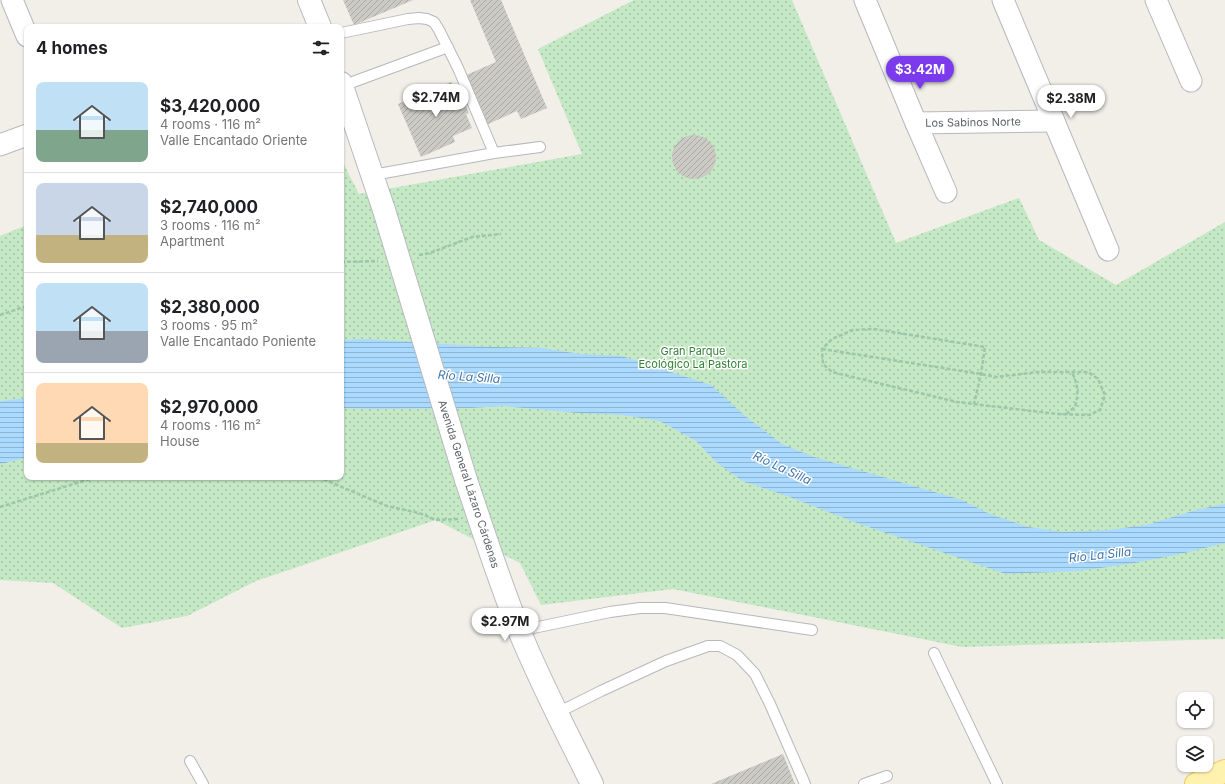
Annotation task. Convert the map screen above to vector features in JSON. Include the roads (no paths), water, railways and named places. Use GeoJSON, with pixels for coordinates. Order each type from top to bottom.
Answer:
{"type":"FeatureCollection","features":[{"type":"Feature","properties":{"kind":"main road"},"geometry":{"type":"LineString","coordinates":[[1196,784],[1225,772]]}},
{"type":"Feature","properties":{"kind":"street"},"geometry":{"type":"LineString","coordinates":[[12,0],[24,29]]}},
{"type":"Feature","properties":{"kind":"street"},"geometry":{"type":"LineString","coordinates":[[309,0],[319,24]]}},
{"type":"Feature","properties":{"kind":"street"},"geometry":{"type":"LineString","coordinates":[[865,0],[946,192]]}},
{"type":"Feature","properties":{"kind":"street"},"geometry":{"type":"LineString","coordinates":[[1003,0],[1108,250]]}},
{"type":"Feature","properties":{"kind":"street"},"geometry":{"type":"LineString","coordinates":[[1156,0],[1191,81]]}},
{"type":"Feature","properties":{"kind":"street","name":"Avenida General Lázaro Cárdenas"},"geometry":{"type":"LineString","coordinates":[[344,90],[373,174],[478,519],[519,631],[592,784]]}},
{"type":"Feature","properties":{"kind":"street","name":"Los Sabinos Norte"},"geometry":{"type":"LineString","coordinates":[[916,123],[1054,121]]}},
{"type":"Feature","properties":{"kind":"street"},"geometry":{"type":"LineString","coordinates":[[0,145],[24,136]]}},
{"type":"Feature","properties":{"kind":"lane"},"geometry":{"type":"LineString","coordinates":[[344,32],[402,20],[419,18],[434,22],[448,46],[494,153]]}},
{"type":"Feature","properties":{"kind":"lane"},"geometry":{"type":"LineString","coordinates":[[344,83],[448,46]]}},
{"type":"Feature","properties":{"kind":"lane"},"geometry":{"type":"LineString","coordinates":[[373,174],[540,146]]}},
{"type":"Feature","properties":{"kind":"lane"},"geometry":{"type":"LineString","coordinates":[[519,631],[603,613],[640,608],[665,608],[812,630]]}},
{"type":"Feature","properties":{"kind":"lane"},"geometry":{"type":"LineString","coordinates":[[557,713],[666,661],[708,646],[720,646],[737,654],[755,674],[770,704],[805,784]]}},
{"type":"Feature","properties":{"kind":"lane"},"geometry":{"type":"LineString","coordinates":[[934,653],[997,784]]}},
{"type":"Feature","properties":{"kind":"lane"},"geometry":{"type":"LineString","coordinates":[[190,761],[203,784]]}},
{"type":"Feature","properties":{"kind":"lane"},"geometry":{"type":"LineString","coordinates":[[864,784],[887,776]]}},
{"type":"Feature","properties":{"kind":"water","name":"Río La Silla"},"geometry":{"type":"Polygon","coordinates":[[[368,339],[492,347],[542,348],[580,354],[622,356],[711,385],[744,415],[782,444],[814,457],[962,500],[990,514],[1028,527],[1063,532],[1108,530],[1146,525],[1196,510],[1225,504],[1225,543],[1176,555],[1129,564],[1079,571],[1006,574],[857,523],[787,496],[742,481],[715,461],[696,441],[660,421],[622,415],[578,413],[504,406],[470,408],[344,408],[344,340],[368,339]]]}},
{"type":"Feature","properties":{"kind":"water"},"geometry":{"type":"Polygon","coordinates":[[[24,398],[24,459],[0,464],[0,401],[24,398]]]}},
{"type":"Feature","properties":{"kind":"park label","name":"Gran Parque Ecológico La Pastora"},"geometry":{"type":"Point","coordinates":[693,357]}}]}
